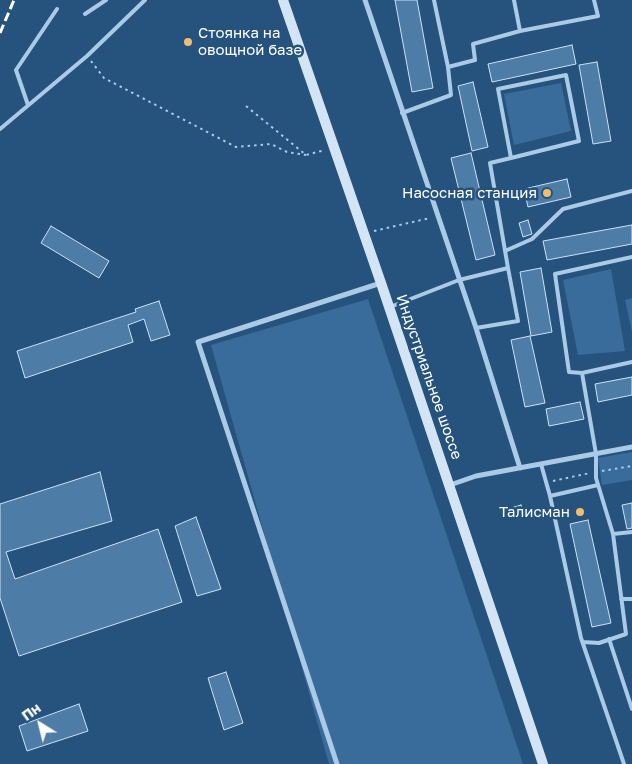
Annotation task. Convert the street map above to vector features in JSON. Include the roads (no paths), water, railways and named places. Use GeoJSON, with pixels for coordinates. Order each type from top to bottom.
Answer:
{"type":"FeatureCollection","features":[{"type":"Feature","properties":{"kind":"main road","name":"Индустриальное шоссе"},"geometry":{"type":"LineString","coordinates":[[283,0],[450,485],[543,764]]}},
{"type":"Feature","properties":{"kind":"street"},"geometry":{"type":"LineString","coordinates":[[364,0],[476,328],[520,468]]}},
{"type":"Feature","properties":{"kind":"street"},"geometry":{"type":"LineString","coordinates":[[337,764],[198,342],[381,283]]}},
{"type":"Feature","properties":{"kind":"street"},"geometry":{"type":"LineString","coordinates":[[450,485],[473,477],[632,447]]}},
{"type":"Feature","properties":{"kind":"lane"},"geometry":{"type":"LineString","coordinates":[[85,14],[106,0]]}},
{"type":"Feature","properties":{"kind":"lane"},"geometry":{"type":"LineString","coordinates":[[0,129],[87,56],[145,0]]}},
{"type":"Feature","properties":{"kind":"lane"},"geometry":{"type":"LineString","coordinates":[[402,112],[451,95],[448,67],[434,0]]}},
{"type":"Feature","properties":{"kind":"lane"},"geometry":{"type":"LineString","coordinates":[[514,0],[520,31]]}},
{"type":"Feature","properties":{"kind":"lane"},"geometry":{"type":"LineString","coordinates":[[448,67],[475,60],[473,44],[520,31],[598,16],[594,0]]}},
{"type":"Feature","properties":{"kind":"lane"},"geometry":{"type":"LineString","coordinates":[[28,105],[16,70],[57,9]]}},
{"type":"Feature","properties":{"kind":"lane"},"geometry":{"type":"LineString","coordinates":[[476,328],[518,321],[490,163],[511,158],[579,141],[566,75],[498,89],[511,158]]}},
{"type":"Feature","properties":{"kind":"lane"},"geometry":{"type":"LineString","coordinates":[[506,251],[532,239],[563,209],[632,191]]}},
{"type":"Feature","properties":{"kind":"lane"},"geometry":{"type":"LineString","coordinates":[[632,257],[555,274],[569,372],[582,373],[632,362]]}},
{"type":"Feature","properties":{"kind":"lane"},"geometry":{"type":"LineString","coordinates":[[389,307],[459,280],[508,268]]}},
{"type":"Feature","properties":{"kind":"lane"},"geometry":{"type":"LineString","coordinates":[[582,373],[596,454],[596,478],[612,534],[626,634],[599,643],[583,642]]}},
{"type":"Feature","properties":{"kind":"lane"},"geometry":{"type":"LineString","coordinates":[[542,464],[583,642],[624,764]]}},
{"type":"Feature","properties":{"kind":"lane"},"geometry":{"type":"LineString","coordinates":[[550,496],[598,485]]}},
{"type":"Feature","properties":{"kind":"lane"},"geometry":{"type":"LineString","coordinates":[[612,534],[632,532]]}},
{"type":"Feature","properties":{"kind":"lane"},"geometry":{"type":"LineString","coordinates":[[621,599],[632,599]]}},
{"type":"Feature","properties":{"kind":"lane"},"geometry":{"type":"LineString","coordinates":[[609,640],[632,709]]}},
{"type":"Feature","properties":{"kind":"railway"},"geometry":{"type":"LineString","coordinates":[[0,33],[14,0]]}},
{"type":"Feature","properties":{"kind":"place","name":"Стоянка на овощной базе"},"geometry":{"type":"Point","coordinates":[188,42]}},
{"type":"Feature","properties":{"kind":"place","name":"Насосная станция"},"geometry":{"type":"Point","coordinates":[547,193]}},
{"type":"Feature","properties":{"kind":"place","name":"Талисман"},"geometry":{"type":"Point","coordinates":[580,512]}}]}
